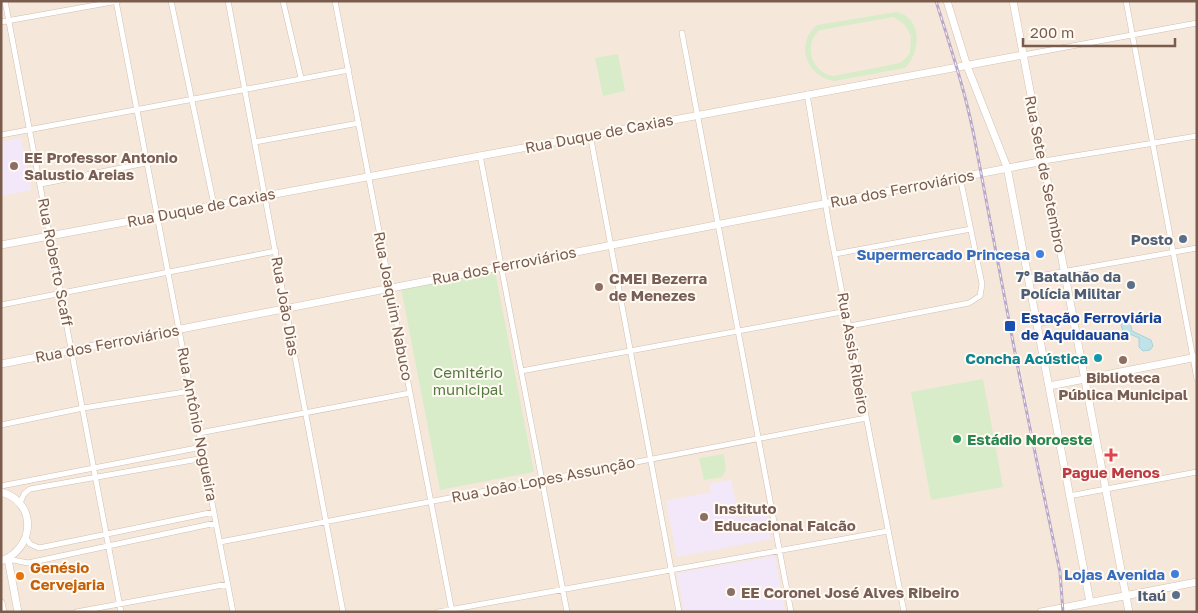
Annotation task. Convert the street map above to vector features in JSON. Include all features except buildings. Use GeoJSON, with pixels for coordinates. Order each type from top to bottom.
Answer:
{"type":"FeatureCollection","features":[{"type":"Feature","properties":{"kind":"main road"},"geometry":{"type":"LineString","coordinates":[[947,1],[967,66],[1007,167],[1090,602]]}},
{"type":"Feature","properties":{"kind":"main road","name":"Rua Sete de Setembro"},"geometry":{"type":"LineString","coordinates":[[1013,1],[1129,612]]}},
{"type":"Feature","properties":{"kind":"main road","name":"Rua Duque de Caxias"},"geometry":{"type":"LineString","coordinates":[[1,245],[1023,55]]}},
{"type":"Feature","properties":{"kind":"main road","name":"Rua dos Ferroviários"},"geometry":{"type":"LineString","coordinates":[[1,364],[1044,161]]}},
{"type":"Feature","properties":{"kind":"main road"},"geometry":{"type":"LineString","coordinates":[[1049,386],[1195,358]]}},
{"type":"Feature","properties":{"kind":"main road"},"geometry":{"type":"LineString","coordinates":[[1,492],[20,503],[28,520],[26,538],[22,547],[5,560],[18,612]]}},
{"type":"Feature","properties":{"kind":"main road"},"geometry":{"type":"LineString","coordinates":[[1041,612],[1066,609],[1090,602],[1197,582]]}},
{"type":"Feature","properties":{"kind":"main road"},"geometry":{"type":"LineString","coordinates":[[1,603],[3,612]]}},
{"type":"Feature","properties":{"kind":"street","name":"Rua Roberto Scaff"},"geometry":{"type":"LineString","coordinates":[[5,1],[62,293],[121,612]]}},
{"type":"Feature","properties":{"kind":"street"},"geometry":{"type":"LineString","coordinates":[[1,22],[117,1]]}},
{"type":"Feature","properties":{"kind":"street","name":"Rua Antônio Nogueira"},"geometry":{"type":"LineString","coordinates":[[117,1],[156,216],[233,612]]}},
{"type":"Feature","properties":{"kind":"street"},"geometry":{"type":"LineString","coordinates":[[171,1],[193,98],[214,205]]}},
{"type":"Feature","properties":{"kind":"street","name":"Rua João Dias"},"geometry":{"type":"LineString","coordinates":[[228,1],[343,612]]}},
{"type":"Feature","properties":{"kind":"street"},"geometry":{"type":"LineString","coordinates":[[283,1],[301,78]]}},
{"type":"Feature","properties":{"kind":"street","name":"Rua Joaquim Nabuco"},"geometry":{"type":"LineString","coordinates":[[335,1],[452,611]]}},
{"type":"Feature","properties":{"kind":"street"},"geometry":{"type":"LineString","coordinates":[[1126,1],[1195,358],[1197,379]]}},
{"type":"Feature","properties":{"kind":"street","name":"Rua Duque de Caxias"},"geometry":{"type":"LineString","coordinates":[[1023,55],[1197,23]]}},
{"type":"Feature","properties":{"kind":"street"},"geometry":{"type":"LineString","coordinates":[[682,33],[791,612]]}},
{"type":"Feature","properties":{"kind":"street"},"geometry":{"type":"LineString","coordinates":[[1,135],[136,108],[349,70]]}},
{"type":"Feature","properties":{"kind":"street","name":"Rua Assis Ribeiro"},"geometry":{"type":"LineString","coordinates":[[807,94],[835,254],[904,612]]}},
{"type":"Feature","properties":{"kind":"street"},"geometry":{"type":"LineString","coordinates":[[255,142],[359,123]]}},
{"type":"Feature","properties":{"kind":"street"},"geometry":{"type":"LineString","coordinates":[[590,134],[679,612]]}},
{"type":"Feature","properties":{"kind":"street"},"geometry":{"type":"LineString","coordinates":[[1044,161],[1197,136]]}},
{"type":"Feature","properties":{"kind":"street"},"geometry":{"type":"LineString","coordinates":[[480,156],[567,612]]}},
{"type":"Feature","properties":{"kind":"street"},"geometry":{"type":"LineString","coordinates":[[41,184],[146,163]]}},
{"type":"Feature","properties":{"kind":"street"},"geometry":{"type":"LineString","coordinates":[[850,326],[969,304],[980,296],[982,284],[960,177]]}},
{"type":"Feature","properties":{"kind":"street"},"geometry":{"type":"LineString","coordinates":[[835,254],[971,229]]}},
{"type":"Feature","properties":{"kind":"street"},"geometry":{"type":"LineString","coordinates":[[1028,278],[1197,248]]}},
{"type":"Feature","properties":{"kind":"street"},"geometry":{"type":"LineString","coordinates":[[1,304],[276,251]]}},
{"type":"Feature","properties":{"kind":"street"},"geometry":{"type":"LineString","coordinates":[[521,371],[847,311]]}},
{"type":"Feature","properties":{"kind":"street"},"geometry":{"type":"LineString","coordinates":[[1037,324],[1074,316]]}},
{"type":"Feature","properties":{"kind":"street"},"geometry":{"type":"LineString","coordinates":[[1,425],[83,408],[191,390]]}},
{"type":"Feature","properties":{"kind":"street"},"geometry":{"type":"LineString","coordinates":[[199,432],[306,414],[410,393]]}},
{"type":"Feature","properties":{"kind":"street","name":"Rua João Lopes Assunção"},"geometry":{"type":"LineString","coordinates":[[220,542],[866,418]]}},
{"type":"Feature","properties":{"kind":"street"},"geometry":{"type":"LineString","coordinates":[[1,486],[202,447]]}},
{"type":"Feature","properties":{"kind":"street"},"geometry":{"type":"LineString","coordinates":[[20,503],[24,494],[30,489],[204,458]]}},
{"type":"Feature","properties":{"kind":"street"},"geometry":{"type":"LineString","coordinates":[[1069,496],[1197,472]]}},
{"type":"Feature","properties":{"kind":"street"},"geometry":{"type":"LineString","coordinates":[[26,538],[30,544],[39,548],[214,512]]}},
{"type":"Feature","properties":{"kind":"street"},"geometry":{"type":"LineString","coordinates":[[5,560],[28,562],[216,523]]}},
{"type":"Feature","properties":{"kind":"street"},"geometry":{"type":"LineString","coordinates":[[438,612],[888,531]]}},
{"type":"Feature","properties":{"kind":"street"},"geometry":{"type":"LineString","coordinates":[[76,612],[228,584]]}},
{"type":"Feature","properties":{"kind":"shaded area"},"geometry":{"type":"Polygon","coordinates":[[[1,1],[1197,1],[1197,612],[1,612],[1,1]],[[1018,357],[1033,444],[1051,524],[1018,357]]]}},
{"type":"Feature","properties":{"kind":"shaded area","name":"EE Professor Antonio Salustio Areias"},"geometry":{"type":"Polygon","coordinates":[[[21,138],[31,190],[1,196],[1,142],[21,138]]]}},
{"type":"Feature","properties":{"kind":"shaded area"},"geometry":{"type":"Polygon","coordinates":[[[1059,281],[1064,315],[1042,319],[1036,286],[1059,281]]]}},
{"type":"Feature","properties":{"kind":"shaded area","name":"Instituto Educacional Falcão"},"geometry":{"type":"Polygon","coordinates":[[[731,480],[739,519],[766,514],[771,539],[677,557],[666,501],[711,492],[710,484],[731,480]]]}},
{"type":"Feature","properties":{"kind":"shaded area","name":"EE Coronel José Alves Ribeiro"},"geometry":{"type":"Polygon","coordinates":[[[775,556],[785,612],[684,612],[677,573],[775,556]]]}},
{"type":"Feature","properties":{"kind":"green space"},"geometry":{"type":"Polygon","coordinates":[[[896,12],[905,15],[915,28],[917,36],[914,54],[905,68],[834,81],[817,73],[807,59],[806,41],[817,25],[896,12]],[[894,17],[820,30],[811,43],[812,57],[820,70],[833,76],[900,63],[910,53],[911,36],[905,25],[894,17]]]}},
{"type":"Feature","properties":{"kind":"green space"},"geometry":{"type":"Polygon","coordinates":[[[618,54],[625,91],[603,96],[595,58],[618,54]]]}},
{"type":"Feature","properties":{"kind":"green space","name":"Cemitério municipal"},"geometry":{"type":"Polygon","coordinates":[[[495,271],[534,472],[440,490],[401,288],[495,271]]]}},
{"type":"Feature","properties":{"kind":"green space","name":"Estádio Noroeste"},"geometry":{"type":"Polygon","coordinates":[[[983,379],[1003,487],[931,500],[911,392],[983,379]]]}},
{"type":"Feature","properties":{"kind":"green space"},"geometry":{"type":"Polygon","coordinates":[[[724,454],[726,470],[722,477],[704,480],[699,458],[724,454]]]}},
{"type":"Feature","properties":{"kind":"water"},"geometry":{"type":"Polygon","coordinates":[[[1125,321],[1130,323],[1132,331],[1151,340],[1153,346],[1150,350],[1143,351],[1139,347],[1139,338],[1123,331],[1121,325],[1125,321]]]}},
{"type":"Feature","properties":{"kind":"railway"},"geometry":{"type":"LineString","coordinates":[[936,1],[962,85],[974,136],[1022,388],[1060,572],[1063,612]]}},
{"type":"Feature","properties":{"kind":"place","name":"EE Professor Antonio Salustio Areias"},"geometry":{"type":"Point","coordinates":[14,166]}},
{"type":"Feature","properties":{"kind":"place","name":"Posto"},"geometry":{"type":"Point","coordinates":[1183,239]}},
{"type":"Feature","properties":{"kind":"place","name":"Supermercado Princesa"},"geometry":{"type":"Point","coordinates":[1040,254]}},
{"type":"Feature","properties":{"kind":"place","name":"7° Batalhão da Polícia Militar"},"geometry":{"type":"Point","coordinates":[1131,285]}},
{"type":"Feature","properties":{"kind":"place","name":"CMEI Bezerra de Menezes"},"geometry":{"type":"Point","coordinates":[599,287]}},
{"type":"Feature","properties":{"kind":"place","name":"Estação Ferroviária de Aquidauana"},"geometry":{"type":"Point","coordinates":[1010,326]}},
{"type":"Feature","properties":{"kind":"place","name":"Concha Acústica"},"geometry":{"type":"Point","coordinates":[1098,358]}},
{"type":"Feature","properties":{"kind":"place","name":"Biblioteca Pública Municipal"},"geometry":{"type":"Point","coordinates":[1123,360]}},
{"type":"Feature","properties":{"kind":"place","name":"Estádio Noroeste"},"geometry":{"type":"Point","coordinates":[957,439]}},
{"type":"Feature","properties":{"kind":"place","name":"Pague Menos"},"geometry":{"type":"Point","coordinates":[1111,455]}},
{"type":"Feature","properties":{"kind":"place","name":"Instituto Educacional Falcão"},"geometry":{"type":"Point","coordinates":[704,517]}},
{"type":"Feature","properties":{"kind":"place","name":"Lojas Avenida"},"geometry":{"type":"Point","coordinates":[1175,574]}},
{"type":"Feature","properties":{"kind":"place","name":"Genésio Cervejaria"},"geometry":{"type":"Point","coordinates":[20,576]}},
{"type":"Feature","properties":{"kind":"place","name":"EE Coronel José Alves Ribeiro"},"geometry":{"type":"Point","coordinates":[731,592]}},
{"type":"Feature","properties":{"kind":"place","name":"Itaú"},"geometry":{"type":"Point","coordinates":[1176,595]}}]}
